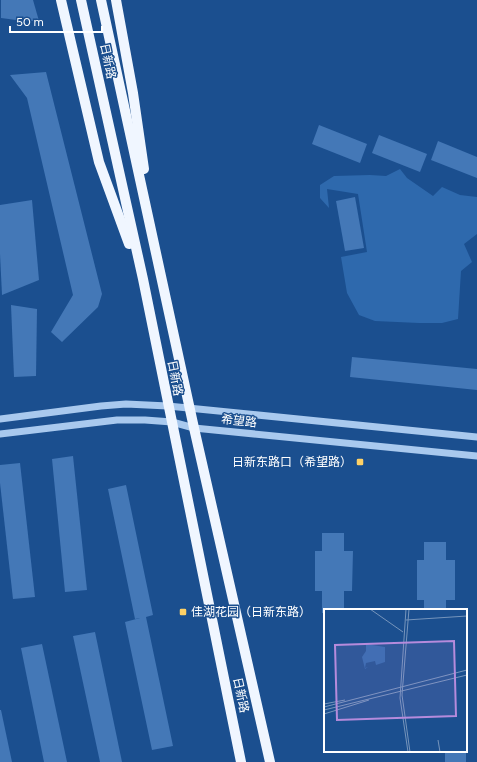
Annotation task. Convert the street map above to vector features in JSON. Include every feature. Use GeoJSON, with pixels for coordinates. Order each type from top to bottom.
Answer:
{"type":"FeatureCollection","features":[{"type":"Feature","properties":{"kind":"main road"},"geometry":{"type":"LineString","coordinates":[[60,0],[99,162],[143,279]]}},
{"type":"Feature","properties":{"kind":"main road","name":"日新路"},"geometry":{"type":"LineString","coordinates":[[81,0],[143,279],[241,762]]}},
{"type":"Feature","properties":{"kind":"main road","name":"日新路"},"geometry":{"type":"LineString","coordinates":[[101,0],[194,428],[270,762]]}},
{"type":"Feature","properties":{"kind":"main road","name":"日新路"},"geometry":{"type":"LineString","coordinates":[[116,0],[133,93],[157,256]]}},
{"type":"Feature","properties":{"kind":"street","name":"希望路"},"geometry":{"type":"LineString","coordinates":[[0,419],[126,404],[190,408],[477,437]]}},
{"type":"Feature","properties":{"kind":"street","name":"希望路"},"geometry":{"type":"LineString","coordinates":[[0,434],[117,420],[145,420],[172,422],[194,428],[477,456]]}},
{"type":"Feature","properties":{"kind":"shaded area"},"geometry":{"type":"Polygon","coordinates":[[[400,169],[407,178],[433,196],[442,187],[460,195],[477,197],[477,234],[464,244],[472,262],[461,271],[458,319],[442,323],[375,321],[359,315],[347,293],[341,257],[367,252],[358,194],[327,189],[329,208],[320,198],[320,185],[334,176],[386,176],[400,169]]]}},
{"type":"Feature","properties":{"kind":"building"},"geometry":{"type":"Polygon","coordinates":[[[1,0],[33,0],[39,21],[1,18],[1,0]]]}},
{"type":"Feature","properties":{"kind":"building"},"geometry":{"type":"Polygon","coordinates":[[[46,72],[102,294],[98,307],[62,342],[51,332],[73,295],[27,98],[10,75],[46,72]]]}},
{"type":"Feature","properties":{"kind":"building"},"geometry":{"type":"Polygon","coordinates":[[[319,125],[367,144],[360,163],[312,144],[319,125]]]}},
{"type":"Feature","properties":{"kind":"building"},"geometry":{"type":"Polygon","coordinates":[[[379,135],[427,154],[420,172],[372,153],[379,135]]]}},
{"type":"Feature","properties":{"kind":"building"},"geometry":{"type":"Polygon","coordinates":[[[438,141],[477,157],[477,178],[431,160],[438,141]]]}},
{"type":"Feature","properties":{"kind":"building"},"geometry":{"type":"Polygon","coordinates":[[[355,197],[364,248],[345,251],[336,201],[355,197]]]}},
{"type":"Feature","properties":{"kind":"building"},"geometry":{"type":"Polygon","coordinates":[[[32,200],[39,280],[2,295],[0,205],[32,200]]]}},
{"type":"Feature","properties":{"kind":"building"},"geometry":{"type":"Polygon","coordinates":[[[11,305],[37,309],[36,376],[14,377],[11,305]]]}},
{"type":"Feature","properties":{"kind":"building"},"geometry":{"type":"Polygon","coordinates":[[[352,357],[477,369],[477,390],[350,377],[352,357]]]}},
{"type":"Feature","properties":{"kind":"building"},"geometry":{"type":"Polygon","coordinates":[[[73,456],[87,590],[65,592],[52,459],[73,456]]]}},
{"type":"Feature","properties":{"kind":"building"},"geometry":{"type":"Polygon","coordinates":[[[20,463],[35,597],[13,599],[0,483],[0,465],[20,463]]]}},
{"type":"Feature","properties":{"kind":"building"},"geometry":{"type":"Polygon","coordinates":[[[126,485],[153,615],[146,617],[173,746],[152,750],[125,622],[140,618],[135,619],[108,489],[126,485]]]}},
{"type":"Feature","properties":{"kind":"building"},"geometry":{"type":"Polygon","coordinates":[[[322,533],[344,533],[344,551],[353,551],[352,591],[344,591],[344,609],[324,609],[324,613],[322,613],[322,591],[315,591],[315,551],[322,551],[322,533]]]}},
{"type":"Feature","properties":{"kind":"building"},"geometry":{"type":"Polygon","coordinates":[[[424,542],[446,542],[446,560],[455,560],[455,600],[446,600],[446,609],[424,609],[424,600],[417,600],[417,560],[424,560],[424,542]]]}},
{"type":"Feature","properties":{"kind":"building"},"geometry":{"type":"Polygon","coordinates":[[[95,632],[122,762],[100,762],[73,636],[95,632]]]}},
{"type":"Feature","properties":{"kind":"building"},"geometry":{"type":"Polygon","coordinates":[[[42,644],[67,762],[44,762],[21,648],[42,644]]]}},
{"type":"Feature","properties":{"kind":"building"},"geometry":{"type":"Polygon","coordinates":[[[1,710],[12,762],[0,762],[1,710]]]}},
{"type":"Feature","properties":{"kind":"building"},"geometry":{"type":"Polygon","coordinates":[[[445,752],[466,752],[466,762],[445,762],[445,752]]]}},
{"type":"Feature","properties":{"kind":"place","name":"日新东路口（希望路）"},"geometry":{"type":"Point","coordinates":[360,462]}},
{"type":"Feature","properties":{"kind":"place","name":"佳湖花园（日新东路）"},"geometry":{"type":"Point","coordinates":[183,612]}}]}
